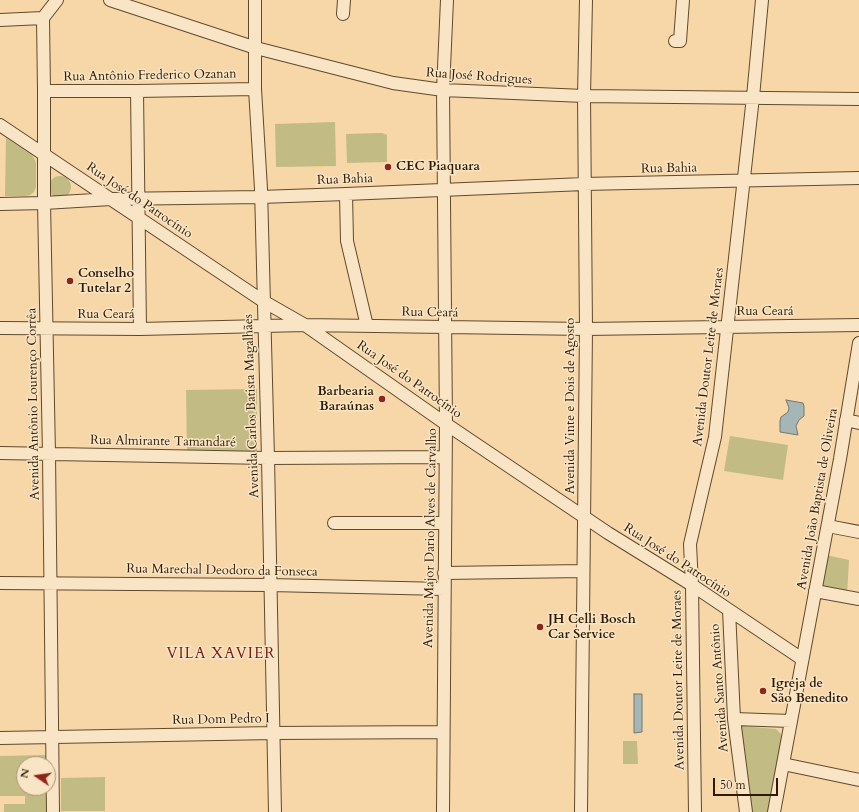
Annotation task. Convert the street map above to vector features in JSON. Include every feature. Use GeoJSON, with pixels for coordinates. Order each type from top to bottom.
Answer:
{"type":"FeatureCollection","features":[{"type":"Feature","properties":{"kind":"street"},"geometry":{"type":"LineString","coordinates":[[0,20],[43,18],[57,0]]}},
{"type":"Feature","properties":{"kind":"street","name":"Rua José Rodrigues"},"geometry":{"type":"LineString","coordinates":[[110,0],[256,48],[393,83],[443,90],[584,96],[859,99]]}},
{"type":"Feature","properties":{"kind":"street","name":"Avenida Carlos Batista Magalhães"},"geometry":{"type":"LineString","coordinates":[[255,0],[255,88],[268,458],[274,812]]}},
{"type":"Feature","properties":{"kind":"street"},"geometry":{"type":"LineString","coordinates":[[343,14],[344,0]]}},
{"type":"Feature","properties":{"kind":"street","name":"Avenida Major Dario Alves de Carvalho"},"geometry":{"type":"LineString","coordinates":[[443,812],[442,732],[446,424],[443,90],[447,0]]}},
{"type":"Feature","properties":{"kind":"street","name":"Avenida Vinte e Dois de Agosto"},"geometry":{"type":"LineString","coordinates":[[581,812],[582,571],[586,329],[584,96],[586,0]]}},
{"type":"Feature","properties":{"kind":"street"},"geometry":{"type":"LineString","coordinates":[[675,41],[680,41],[684,0]]}},
{"type":"Feature","properties":{"kind":"street","name":"Avenida Doutor Leite de Moraes"},"geometry":{"type":"LineString","coordinates":[[695,812],[692,585],[690,544],[715,437],[753,97],[762,0]]}},
{"type":"Feature","properties":{"kind":"street","name":"Avenida Antônio Lourenço Corrêa"},"geometry":{"type":"LineString","coordinates":[[43,18],[43,154],[51,583],[53,812]]}},
{"type":"Feature","properties":{"kind":"street","name":"Rua Antônio Frederico Ozanan"},"geometry":{"type":"LineString","coordinates":[[44,91],[137,91],[255,88]]}},
{"type":"Feature","properties":{"kind":"street"},"geometry":{"type":"LineString","coordinates":[[137,91],[140,329]]}},
{"type":"Feature","properties":{"kind":"street","name":"Rua José do Patrocínio"},"geometry":{"type":"LineString","coordinates":[[0,124],[263,301],[306,325],[446,424],[584,517],[692,585],[802,659]]}},
{"type":"Feature","properties":{"kind":"street","name":"Rua Bahia"},"geometry":{"type":"LineString","coordinates":[[0,204],[111,199],[260,197],[584,184],[859,178]]}},
{"type":"Feature","properties":{"kind":"street"},"geometry":{"type":"LineString","coordinates":[[346,194],[347,241],[367,326]]}},
{"type":"Feature","properties":{"kind":"street","name":"Rua Ceará"},"geometry":{"type":"LineString","coordinates":[[0,328],[140,329],[306,325],[586,329],[859,325]]}},
{"type":"Feature","properties":{"kind":"street","name":"Avenida João Baptista de Oliveira"},"geometry":{"type":"LineString","coordinates":[[774,812],[828,526],[859,343]]}},
{"type":"Feature","properties":{"kind":"street"},"geometry":{"type":"LineString","coordinates":[[846,420],[859,423]]}},
{"type":"Feature","properties":{"kind":"street","name":"Rua Almirante Tamandaré"},"geometry":{"type":"LineString","coordinates":[[0,453],[268,458],[445,457]]}},
{"type":"Feature","properties":{"kind":"street"},"geometry":{"type":"LineString","coordinates":[[334,523],[445,523]]}},
{"type":"Feature","properties":{"kind":"street"},"geometry":{"type":"LineString","coordinates":[[828,526],[859,532]]}},
{"type":"Feature","properties":{"kind":"street"},"geometry":{"type":"LineString","coordinates":[[444,573],[582,571]]}},
{"type":"Feature","properties":{"kind":"street","name":"Rua Marechal Deodoro da Fonseca"},"geometry":{"type":"LineString","coordinates":[[0,583],[270,585],[444,589]]}},
{"type":"Feature","properties":{"kind":"street"},"geometry":{"type":"LineString","coordinates":[[815,591],[859,599]]}},
{"type":"Feature","properties":{"kind":"street","name":"Avenida Santo Antônio"},"geometry":{"type":"LineString","coordinates":[[729,610],[734,719],[746,812]]}},
{"type":"Feature","properties":{"kind":"street"},"geometry":{"type":"LineString","coordinates":[[734,719],[791,721]]}},
{"type":"Feature","properties":{"kind":"street","name":"Rua Dom Pedro I"},"geometry":{"type":"LineString","coordinates":[[0,738],[273,733],[442,732]]}},
{"type":"Feature","properties":{"kind":"street"},"geometry":{"type":"LineString","coordinates":[[783,764],[859,780]]}},
{"type":"Feature","properties":{"kind":"shaded area"},"geometry":{"type":"Polygon","coordinates":[[[335,122],[336,166],[276,167],[275,124],[335,122]]]}},
{"type":"Feature","properties":{"kind":"shaded area"},"geometry":{"type":"Polygon","coordinates":[[[382,133],[387,135],[387,162],[347,163],[346,134],[382,133]]]}},
{"type":"Feature","properties":{"kind":"shaded area"},"geometry":{"type":"Polygon","coordinates":[[[6,138],[32,155],[36,162],[36,187],[34,192],[30,195],[5,196],[6,138]]]}},
{"type":"Feature","properties":{"kind":"shaded area"},"geometry":{"type":"Polygon","coordinates":[[[60,176],[68,179],[71,187],[68,195],[60,198],[52,195],[49,187],[52,179],[60,176]]]}},
{"type":"Feature","properties":{"kind":"shaded area"},"geometry":{"type":"Polygon","coordinates":[[[257,389],[257,451],[187,452],[186,390],[257,389]]]}},
{"type":"Feature","properties":{"kind":"shaded area"},"geometry":{"type":"Polygon","coordinates":[[[786,400],[803,403],[804,416],[799,420],[796,426],[798,435],[780,432],[781,417],[788,412],[789,408],[786,400]]]}},
{"type":"Feature","properties":{"kind":"shaded area"},"geometry":{"type":"Polygon","coordinates":[[[730,436],[788,445],[783,480],[724,471],[730,436]]]}},
{"type":"Feature","properties":{"kind":"shaded area"},"geometry":{"type":"Polygon","coordinates":[[[826,555],[849,560],[847,595],[821,588],[826,555]]]}},
{"type":"Feature","properties":{"kind":"shaded area"},"geometry":{"type":"Polygon","coordinates":[[[634,694],[642,694],[642,732],[634,733],[634,694]]]}},
{"type":"Feature","properties":{"kind":"shaded area"},"geometry":{"type":"Polygon","coordinates":[[[741,726],[776,729],[781,734],[782,738],[768,812],[749,812],[741,726]]]}},
{"type":"Feature","properties":{"kind":"shaded area"},"geometry":{"type":"Polygon","coordinates":[[[623,741],[637,741],[638,764],[623,764],[623,741]]]}},
{"type":"Feature","properties":{"kind":"shaded area"},"geometry":{"type":"Polygon","coordinates":[[[46,755],[16,756],[16,796],[0,796],[0,756],[46,755]]]}},
{"type":"Feature","properties":{"kind":"shaded area"},"geometry":{"type":"Polygon","coordinates":[[[105,777],[105,811],[61,811],[61,778],[105,777]]]}},
{"type":"Feature","properties":{"kind":"shaded area"},"geometry":{"type":"Polygon","coordinates":[[[25,796],[46,796],[47,812],[4,812],[4,804],[25,804],[25,796]]]}},
{"type":"Feature","properties":{"kind":"place","name":"CEC Piaquara"},"geometry":{"type":"Point","coordinates":[388,167]}},
{"type":"Feature","properties":{"kind":"place","name":"Conselho Tutelar 2"},"geometry":{"type":"Point","coordinates":[70,281]}},
{"type":"Feature","properties":{"kind":"place","name":"Barbearia Baraúnas"},"geometry":{"type":"Point","coordinates":[382,399]}},
{"type":"Feature","properties":{"kind":"place","name":"JH Celli Bosch Car Service"},"geometry":{"type":"Point","coordinates":[540,627]}},
{"type":"Feature","properties":{"kind":"place","name":"Igreja de São Benedito"},"geometry":{"type":"Point","coordinates":[763,691]}},
{"type":"Feature","properties":{"kind":"district","name":"VILA XAVIER"},"geometry":{"type":"Point","coordinates":[221,655]}}]}
